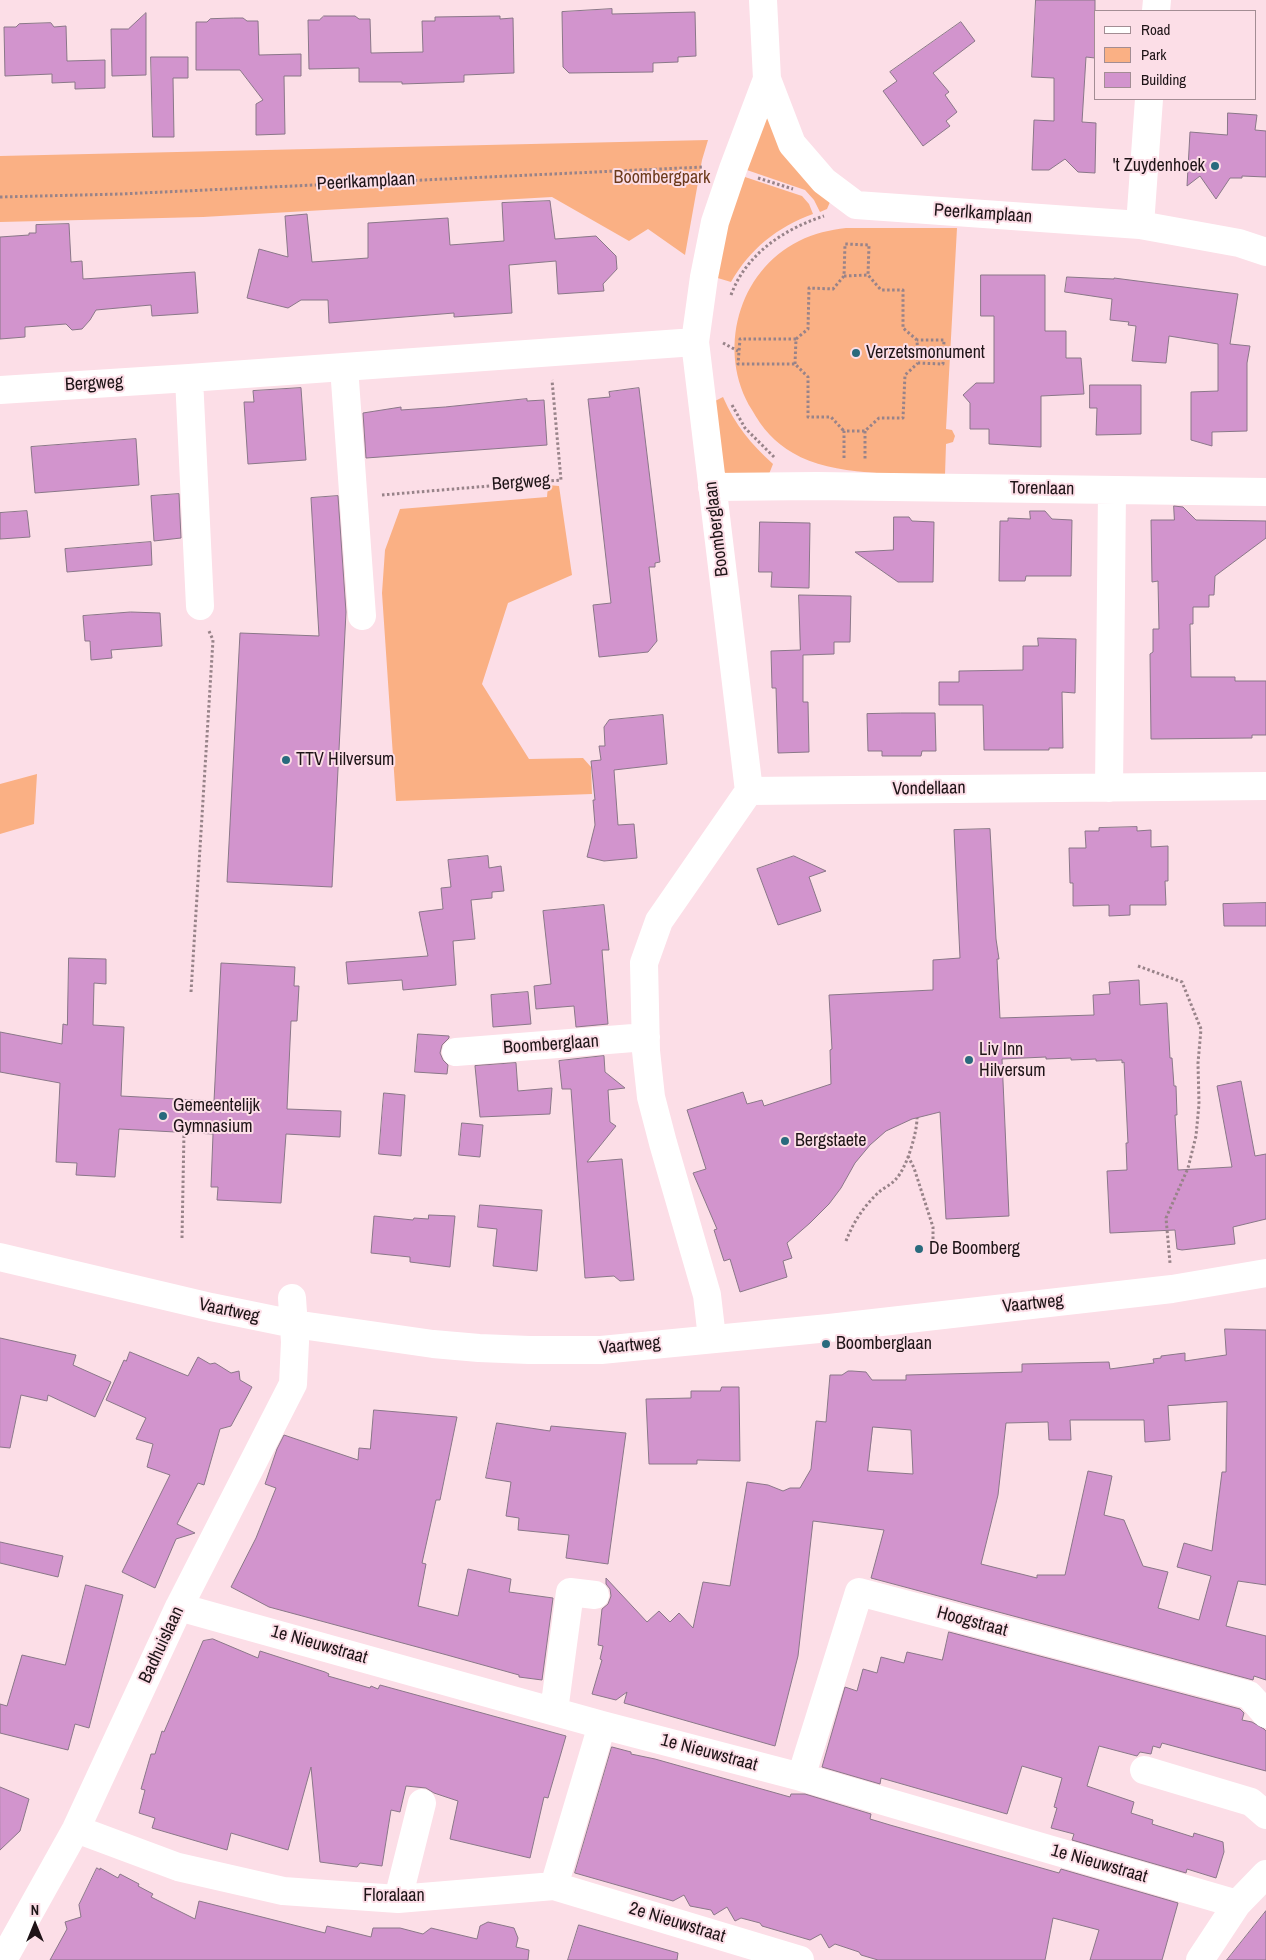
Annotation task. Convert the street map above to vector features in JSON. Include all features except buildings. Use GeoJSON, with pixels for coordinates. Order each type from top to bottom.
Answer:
{"type":"FeatureCollection","features":[{"type":"Feature","properties":{"kind":"street","name":"Boomberglaan"},"geometry":{"type":"LineString","coordinates":[[749,791],[712,487],[711,344],[704,277],[715,222],[767,79],[763,0]]}},
{"type":"Feature","properties":{"kind":"street","name":"Peerlkamplaan"},"geometry":{"type":"LineString","coordinates":[[767,79],[792,144],[824,181],[856,205],[1140,224],[1239,243],[1266,252]]}},
{"type":"Feature","properties":{"kind":"street"},"geometry":{"type":"LineString","coordinates":[[1140,224],[1149,100]]}},
{"type":"Feature","properties":{"kind":"street","name":"Bergweg"},"geometry":{"type":"LineString","coordinates":[[0,390],[711,344]]}},
{"type":"Feature","properties":{"kind":"street"},"geometry":{"type":"LineString","coordinates":[[344,368],[362,616]]}},
{"type":"Feature","properties":{"kind":"street"},"geometry":{"type":"LineString","coordinates":[[189,378],[200,606]]}},
{"type":"Feature","properties":{"kind":"street","name":"Torenlaan"},"geometry":{"type":"LineString","coordinates":[[712,487],[817,486],[1266,492]]}},
{"type":"Feature","properties":{"kind":"street"},"geometry":{"type":"LineString","coordinates":[[1109,788],[1112,490]]}},
{"type":"Feature","properties":{"kind":"street","name":"Vondellaan"},"geometry":{"type":"LineString","coordinates":[[749,791],[1266,786]]}},
{"type":"Feature","properties":{"kind":"street"},"geometry":{"type":"LineString","coordinates":[[712,1338],[707,1296],[652,1098],[646,1037],[644,963],[659,921],[749,791]]}},
{"type":"Feature","properties":{"kind":"street","name":"Boomberglaan"},"geometry":{"type":"LineString","coordinates":[[456,1052],[646,1037]]}},
{"type":"Feature","properties":{"kind":"street","name":"Vaartweg"},"geometry":{"type":"LineString","coordinates":[[0,1257],[211,1307],[293,1311],[432,1344],[529,1350],[601,1350],[829,1328],[1172,1289],[1266,1273]]}},
{"type":"Feature","properties":{"kind":"street","name":"Badhuislaan"},"geometry":{"type":"LineString","coordinates":[[2,1959],[76,1829],[179,1606],[293,1384],[295,1342],[293,1311]]}},
{"type":"Feature","properties":{"kind":"street"},"geometry":{"type":"LineString","coordinates":[[554,1711],[570,1592],[595,1595]]}},
{"type":"Feature","properties":{"kind":"street","name":"Hoogstraat"},"geometry":{"type":"LineString","coordinates":[[801,1777],[859,1592],[1249,1695],[1266,1714]]}},
{"type":"Feature","properties":{"kind":"street","name":"1e Nieuwstraat"},"geometry":{"type":"LineString","coordinates":[[179,1606],[602,1725],[801,1777],[1238,1904]]}},
{"type":"Feature","properties":{"kind":"street"},"geometry":{"type":"LineString","coordinates":[[554,1886],[602,1725]]}},
{"type":"Feature","properties":{"kind":"street"},"geometry":{"type":"LineString","coordinates":[[1144,1770],[1251,1802],[1266,1815]]}},
{"type":"Feature","properties":{"kind":"street"},"geometry":{"type":"LineString","coordinates":[[398,1899],[422,1803]]}},
{"type":"Feature","properties":{"kind":"street","name":"Floralaan"},"geometry":{"type":"LineString","coordinates":[[76,1829],[178,1866],[283,1891],[398,1899],[554,1886]]}},
{"type":"Feature","properties":{"kind":"street"},"geometry":{"type":"LineString","coordinates":[[1200,1960],[1238,1904],[1266,1874]]}},
{"type":"Feature","properties":{"kind":"street","name":"2e Nieuwstraat"},"geometry":{"type":"LineString","coordinates":[[554,1886],[800,1960]]}},
{"type":"Feature","properties":{"kind":"path","name":"Peerlkamplaan"},"geometry":{"type":"LineString","coordinates":[[0,197],[130,193],[701,167],[733,169],[800,192]]}},
{"type":"Feature","properties":{"kind":"path"},"geometry":{"type":"LineString","coordinates":[[730,297],[736,282],[756,254],[784,233],[819,217],[816,210]]}},
{"type":"Feature","properties":{"kind":"path"},"geometry":{"type":"LineString","coordinates":[[844,431],[865,431],[879,418],[903,418],[904,375],[918,363],[943,364],[944,340],[917,340],[903,328],[903,290],[881,290],[868,275],[869,245],[845,244],[844,276],[833,289],[809,288],[808,329],[796,339],[740,339],[738,351],[738,364],[795,364],[808,377],[808,417],[831,417],[844,431],[844,459],[851,460]]}},
{"type":"Feature","properties":{"kind":"path"},"geometry":{"type":"LineString","coordinates":[[844,276],[868,275]]}},
{"type":"Feature","properties":{"kind":"path"},"geometry":{"type":"LineString","coordinates":[[795,364],[796,339]]}},
{"type":"Feature","properties":{"kind":"path"},"geometry":{"type":"LineString","coordinates":[[917,340],[918,363]]}},
{"type":"Feature","properties":{"kind":"path"},"geometry":{"type":"LineString","coordinates":[[711,344],[738,351]]}},
{"type":"Feature","properties":{"kind":"path","name":"Bergweg"},"geometry":{"type":"LineString","coordinates":[[354,497],[562,480],[550,353]]}},
{"type":"Feature","properties":{"kind":"path"},"geometry":{"type":"LineString","coordinates":[[732,403],[745,428],[782,463]]}},
{"type":"Feature","properties":{"kind":"path"},"geometry":{"type":"LineString","coordinates":[[858,460],[865,460],[865,431]]}},
{"type":"Feature","properties":{"kind":"path"},"geometry":{"type":"LineString","coordinates":[[191,992],[213,640],[200,606]]}},
{"type":"Feature","properties":{"kind":"path"},"geometry":{"type":"LineString","coordinates":[[1138,966],[1182,982],[1201,1030],[1196,1136],[1188,1168],[1166,1218],[1172,1289]]}},
{"type":"Feature","properties":{"kind":"path"},"geometry":{"type":"LineString","coordinates":[[846,1241],[854,1222],[878,1193],[897,1178],[917,1130],[917,1118]]}},
{"type":"Feature","properties":{"kind":"path"},"geometry":{"type":"LineString","coordinates":[[182,1238],[184,1132]]}},
{"type":"Feature","properties":{"kind":"path"},"geometry":{"type":"LineString","coordinates":[[908,1155],[933,1227],[933,1246]]}},
{"type":"Feature","properties":{"kind":"green space"},"geometry":{"type":"Polygon","coordinates":[[[765,112],[830,202],[827,209],[820,212],[814,200],[805,190],[741,168],[765,112]]]}},
{"type":"Feature","properties":{"kind":"green space","name":"Boombergpark"},"geometry":{"type":"Polygon","coordinates":[[[708,140],[702,160],[685,255],[648,229],[629,241],[552,197],[203,217],[0,222],[0,156],[708,140]]]}},
{"type":"Feature","properties":{"kind":"green space"},"geometry":{"type":"Polygon","coordinates":[[[739,175],[802,196],[809,204],[813,214],[788,225],[766,240],[747,259],[731,282],[711,276],[739,175]]]}},
{"type":"Feature","properties":{"kind":"green space"},"geometry":{"type":"Polygon","coordinates":[[[846,228],[957,228],[946,429],[952,430],[955,436],[953,442],[946,444],[945,475],[847,470],[809,461],[780,445],[765,429],[752,410],[741,387],[736,363],[735,339],[739,315],[748,292],[761,272],[778,254],[799,241],[822,232],[846,228]]]}},
{"type":"Feature","properties":{"kind":"green space"},"geometry":{"type":"Polygon","coordinates":[[[723,397],[744,433],[773,464],[769,474],[723,478],[715,401],[723,397]]]}},
{"type":"Feature","properties":{"kind":"green space"},"geometry":{"type":"Polygon","coordinates":[[[548,485],[559,486],[572,575],[508,603],[482,684],[529,759],[583,758],[591,767],[592,794],[396,801],[382,593],[385,550],[400,509],[547,497],[548,485]]]}},
{"type":"Feature","properties":{"kind":"green space"},"geometry":{"type":"Polygon","coordinates":[[[37,774],[34,824],[0,834],[0,784],[37,774]]]}},
{"type":"Feature","properties":{"kind":"place","name":"'t Zuydenhoek"},"geometry":{"type":"Point","coordinates":[1215,166]}},
{"type":"Feature","properties":{"kind":"place","name":"Verzetsmonument"},"geometry":{"type":"Point","coordinates":[856,353]}},
{"type":"Feature","properties":{"kind":"place","name":"TTV Hilversum"},"geometry":{"type":"Point","coordinates":[286,760]}},
{"type":"Feature","properties":{"kind":"place","name":"Liv Inn Hilversum"},"geometry":{"type":"Point","coordinates":[969,1060]}},
{"type":"Feature","properties":{"kind":"place","name":"Gemeentelijk Gymnasium"},"geometry":{"type":"Point","coordinates":[163,1116]}},
{"type":"Feature","properties":{"kind":"place","name":"Bergstaete"},"geometry":{"type":"Point","coordinates":[785,1141]}},
{"type":"Feature","properties":{"kind":"place","name":"De Boomberg"},"geometry":{"type":"Point","coordinates":[919,1249]}},
{"type":"Feature","properties":{"kind":"place","name":"Boomberglaan"},"geometry":{"type":"Point","coordinates":[826,1344]}}]}
